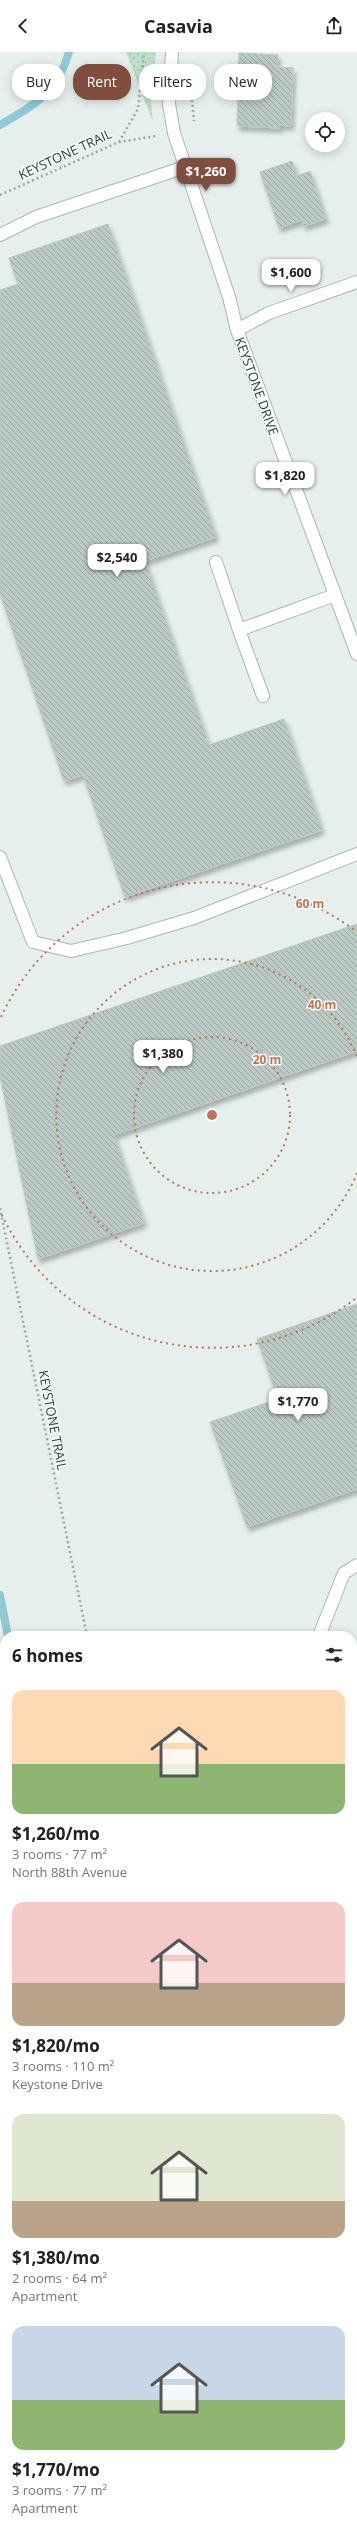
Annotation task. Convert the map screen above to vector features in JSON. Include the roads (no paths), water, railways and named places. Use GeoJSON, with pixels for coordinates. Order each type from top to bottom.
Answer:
{"type":"FeatureCollection","features":[{"type":"Feature","properties":{"kind":"street"},"geometry":{"type":"LineString","coordinates":[[172,52],[169,104],[174,133],[229,297],[237,330]]}},
{"type":"Feature","properties":{"kind":"street"},"geometry":{"type":"LineString","coordinates":[[0,235],[36,216],[185,167]]}},
{"type":"Feature","properties":{"kind":"street","name":"KEYSTONE DRIVE"},"geometry":{"type":"LineString","coordinates":[[357,282],[270,313],[237,330],[357,654]]}},
{"type":"Feature","properties":{"kind":"street"},"geometry":{"type":"LineString","coordinates":[[216,562],[263,696]]}},
{"type":"Feature","properties":{"kind":"street"},"geometry":{"type":"LineString","coordinates":[[239,630],[335,595]]}},
{"type":"Feature","properties":{"kind":"street"},"geometry":{"type":"LineString","coordinates":[[0,857],[33,942],[71,951],[127,938],[194,918],[357,854]]}},
{"type":"Feature","properties":{"kind":"street"},"geometry":{"type":"LineString","coordinates":[[321,1631],[344,1573],[357,1565]]}},
{"type":"Feature","properties":{"kind":"waterway"},"geometry":{"type":"LineString","coordinates":[[0,125],[34,104],[51,88],[58,78],[69,52]]}},
{"type":"Feature","properties":{"kind":"waterway"},"geometry":{"type":"LineString","coordinates":[[0,1595],[7,1631]]}}]}
